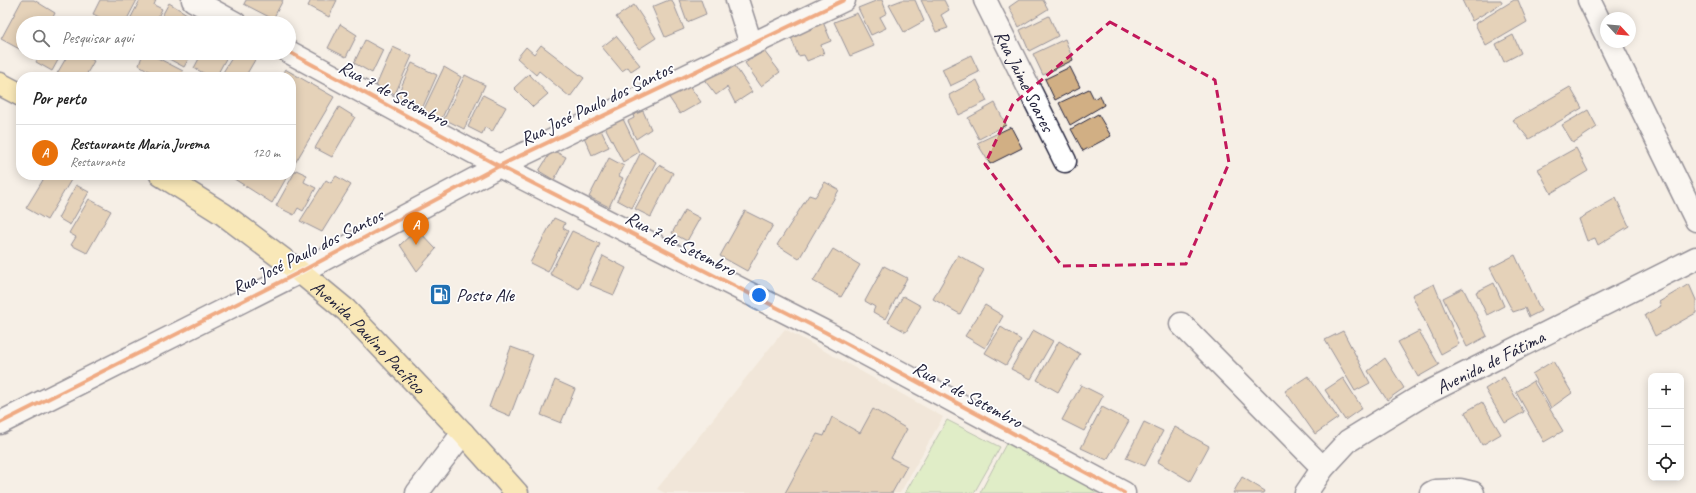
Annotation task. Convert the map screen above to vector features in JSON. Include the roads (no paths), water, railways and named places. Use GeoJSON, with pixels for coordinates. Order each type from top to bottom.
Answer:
{"type":"FeatureCollection","features":[{"type":"Feature","properties":{"kind":"main road"},"geometry":{"type":"LineString","coordinates":[[0,84],[16,92]]}},
{"type":"Feature","properties":{"kind":"main road","name":"Avenida Paulino Pacífico"},"geometry":{"type":"LineString","coordinates":[[169,180],[223,214],[300,272],[346,310],[464,433],[517,493]]}},
{"type":"Feature","properties":{"kind":"street"},"geometry":{"type":"LineString","coordinates":[[193,0],[222,16]]}},
{"type":"Feature","properties":{"kind":"street"},"geometry":{"type":"LineString","coordinates":[[736,0],[751,44]]}},
{"type":"Feature","properties":{"kind":"street","name":"Rua José Paulo dos Santos"},"geometry":{"type":"LineString","coordinates":[[0,423],[300,272],[499,166],[844,0]]}},
{"type":"Feature","properties":{"kind":"street","name":"Rua Jaime Soares"},"geometry":{"type":"LineString","coordinates":[[985,0],[1066,161]]}},
{"type":"Feature","properties":{"kind":"street"},"geometry":{"type":"LineString","coordinates":[[1589,0],[1600,23]]}},
{"type":"Feature","properties":{"kind":"street"},"geometry":{"type":"LineString","coordinates":[[1612,48],[1696,220]]}},
{"type":"Feature","properties":{"kind":"street","name":"Rua 7 de Setembro"},"geometry":{"type":"LineString","coordinates":[[296,56],[499,166],[825,332],[1124,493]]}},
{"type":"Feature","properties":{"kind":"street","name":"Avenida de Fátima"},"geometry":{"type":"LineString","coordinates":[[1306,493],[1323,468],[1348,441],[1423,395],[1696,258]]}},
{"type":"Feature","properties":{"kind":"street"},"geometry":{"type":"LineString","coordinates":[[1181,324],[1323,468]]}},
{"type":"Feature","properties":{"kind":"street"},"geometry":{"type":"LineString","coordinates":[[417,493],[464,433]]}},
{"type":"Feature","properties":{"kind":"street"},"geometry":{"type":"LineString","coordinates":[[1431,493],[1435,491],[1460,490],[1473,493]]}},
{"type":"Feature","properties":{"kind":"place","name":"Restaurante Maria Jurema"},"geometry":{"type":"Point","coordinates":[416,245]}},
{"type":"Feature","properties":{"kind":"place","name":"Posto Ale"},"geometry":{"type":"Point","coordinates":[441,294]}}]}
